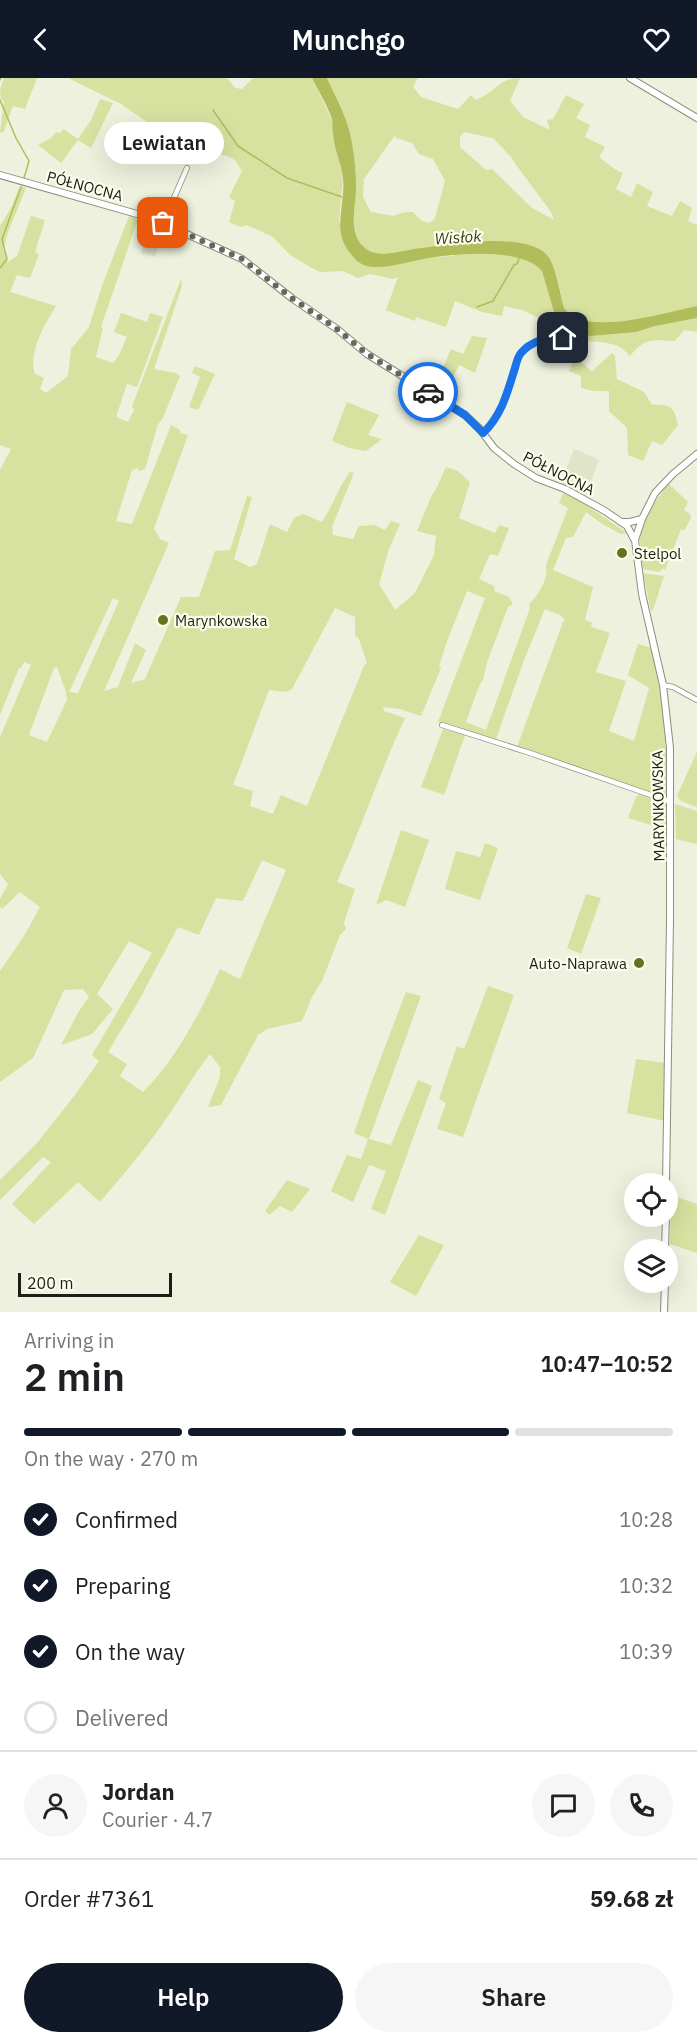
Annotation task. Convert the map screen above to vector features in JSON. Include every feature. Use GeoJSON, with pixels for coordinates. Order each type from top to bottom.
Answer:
{"type":"FeatureCollection","features":[{"type":"Feature","properties":{"kind":"street"},"geometry":{"type":"LineString","coordinates":[[630,78],[697,118]]}},
{"type":"Feature","properties":{"kind":"street"},"geometry":{"type":"LineString","coordinates":[[163,223],[187,168]]}},
{"type":"Feature","properties":{"kind":"street","name":"PÓŁNOCNA"},"geometry":{"type":"LineString","coordinates":[[0,176],[163,223],[242,259],[367,354],[465,415],[494,448],[514,465],[536,478],[584,499],[621,522],[631,532],[634,540]]}},
{"type":"Feature","properties":{"kind":"street"},"geometry":{"type":"LineString","coordinates":[[483,433],[501,410],[521,353],[540,340],[556,336],[563,338]]}},
{"type":"Feature","properties":{"kind":"street","name":"MARYNKOWSKA"},"geometry":{"type":"LineString","coordinates":[[666,1173],[670,748],[663,685],[642,594],[634,540],[642,519],[659,489],[697,454]]}},
{"type":"Feature","properties":{"kind":"street"},"geometry":{"type":"LineString","coordinates":[[621,522],[642,519]]}},
{"type":"Feature","properties":{"kind":"street"},"geometry":{"type":"LineString","coordinates":[[663,685],[673,687],[697,700]]}},
{"type":"Feature","properties":{"kind":"street"},"geometry":{"type":"LineString","coordinates":[[442,725],[671,802]]}},
{"type":"Feature","properties":{"kind":"street"},"geometry":{"type":"LineString","coordinates":[[664,1312],[665,1293]]}},
{"type":"Feature","properties":{"kind":"shaded area"},"geometry":{"type":"Polygon","coordinates":[[[4,78],[37,78],[25,109],[13,106],[3,133],[0,132],[4,101],[1,100],[0,89],[4,78]]]}},
{"type":"Feature","properties":{"kind":"shaded area"},"geometry":{"type":"Polygon","coordinates":[[[68,78],[227,78],[235,88],[242,89],[253,78],[312,78],[333,122],[333,133],[343,179],[339,221],[359,263],[473,253],[512,256],[534,264],[542,271],[556,319],[566,329],[578,334],[591,336],[636,332],[697,318],[697,332],[684,330],[675,341],[650,341],[640,346],[630,356],[616,345],[583,340],[564,332],[562,335],[557,332],[557,326],[522,310],[504,306],[502,316],[482,312],[455,301],[446,327],[416,317],[415,321],[386,310],[398,277],[393,279],[370,274],[358,278],[343,271],[320,272],[290,255],[273,237],[247,225],[241,227],[229,222],[235,201],[229,197],[242,171],[234,160],[228,156],[200,149],[191,141],[150,124],[121,104],[68,78]]]}},
{"type":"Feature","properties":{"kind":"shaded area"},"geometry":{"type":"Polygon","coordinates":[[[312,78],[327,78],[348,127],[353,145],[356,175],[354,229],[365,248],[383,254],[486,241],[525,244],[540,250],[550,259],[564,308],[570,315],[592,322],[622,321],[697,306],[697,318],[636,332],[591,336],[578,334],[566,329],[556,319],[542,271],[532,263],[518,258],[503,255],[467,254],[435,257],[382,267],[366,266],[359,262],[344,244],[341,235],[342,172],[332,119],[312,78]]]}},
{"type":"Feature","properties":{"kind":"shaded area"},"geometry":{"type":"Polygon","coordinates":[[[327,78],[418,78],[413,87],[421,97],[458,109],[471,95],[476,100],[507,80],[520,78],[510,101],[523,117],[550,130],[547,120],[553,119],[566,95],[584,104],[576,118],[590,125],[585,137],[605,147],[599,157],[623,173],[616,189],[631,197],[637,183],[653,192],[647,206],[672,216],[680,201],[692,208],[688,221],[697,225],[697,306],[638,319],[592,322],[570,315],[564,308],[550,259],[541,250],[526,244],[466,243],[383,254],[365,248],[354,229],[356,175],[351,136],[327,78]],[[464,132],[460,137],[460,147],[486,170],[492,169],[532,208],[554,220],[551,212],[512,158],[493,138],[464,132]],[[395,135],[364,179],[363,197],[371,212],[393,216],[413,212],[422,221],[430,223],[435,218],[445,181],[433,159],[419,154],[412,143],[396,138],[395,135]]]}},
{"type":"Feature","properties":{"kind":"shaded area"},"geometry":{"type":"Polygon","coordinates":[[[100,99],[113,103],[91,148],[78,140],[61,163],[38,145],[63,129],[78,139],[91,120],[100,99]]]}},
{"type":"Feature","properties":{"kind":"shaded area"},"geometry":{"type":"Polygon","coordinates":[[[20,186],[26,188],[3,249],[8,262],[17,256],[31,216],[45,220],[35,252],[39,254],[30,278],[17,275],[10,292],[56,306],[39,338],[34,357],[35,374],[44,378],[40,389],[46,393],[68,376],[71,349],[89,327],[129,216],[138,219],[101,327],[103,328],[96,357],[113,363],[119,355],[127,337],[114,332],[121,313],[147,322],[150,313],[163,317],[137,387],[127,384],[116,417],[128,422],[134,410],[132,406],[181,279],[182,286],[154,369],[176,373],[180,376],[162,420],[158,424],[145,469],[132,470],[116,521],[132,524],[171,425],[180,430],[180,433],[188,435],[154,528],[160,539],[169,543],[104,691],[118,687],[135,643],[146,650],[131,683],[145,679],[181,597],[199,597],[215,551],[230,550],[247,496],[252,497],[234,559],[250,567],[257,564],[270,524],[287,532],[294,518],[303,514],[322,522],[346,478],[350,472],[354,473],[332,527],[333,535],[353,539],[359,526],[375,525],[385,530],[391,521],[400,524],[389,549],[379,584],[395,610],[415,593],[434,555],[436,536],[417,531],[446,467],[458,471],[470,482],[459,518],[495,533],[499,525],[509,528],[498,556],[490,554],[479,579],[494,586],[495,592],[508,596],[513,604],[508,607],[466,722],[486,730],[530,608],[529,604],[545,581],[546,565],[568,508],[559,503],[563,493],[574,497],[627,533],[621,534],[586,512],[573,537],[566,538],[553,570],[593,587],[585,620],[592,623],[591,627],[610,633],[596,672],[626,681],[609,731],[634,741],[649,688],[628,675],[638,644],[652,648],[664,714],[668,795],[666,798],[517,747],[565,620],[560,615],[545,609],[496,739],[438,722],[485,598],[467,591],[447,641],[439,666],[441,668],[421,716],[400,709],[383,707],[384,711],[405,718],[337,882],[355,889],[344,923],[346,929],[340,935],[322,981],[302,1021],[267,1029],[258,1035],[221,1105],[208,1107],[220,1077],[220,1067],[210,1054],[172,1111],[100,1202],[78,1182],[34,1224],[12,1204],[51,1162],[43,1157],[0,1200],[0,1180],[37,1143],[99,1061],[92,1055],[152,953],[129,941],[97,994],[113,1009],[92,1034],[61,1045],[89,997],[83,989],[64,990],[33,1058],[0,1082],[0,971],[24,936],[40,907],[20,892],[2,909],[0,907],[0,899],[8,884],[0,874],[0,737],[31,665],[24,662],[19,668],[0,715],[0,470],[11,449],[0,445],[0,226],[20,186]],[[113,598],[69,692],[78,693],[119,601],[113,598]],[[335,608],[292,689],[286,692],[269,690],[233,785],[253,791],[250,806],[273,814],[281,795],[307,806],[367,663],[359,639],[355,635],[355,617],[335,608]],[[57,667],[54,668],[29,735],[47,742],[67,700],[57,667]],[[262,860],[243,901],[216,898],[199,935],[178,927],[137,1004],[108,1052],[127,1064],[120,1076],[143,1092],[177,1050],[220,969],[240,979],[286,870],[262,860]]]}},
{"type":"Feature","properties":{"kind":"shaded area"},"geometry":{"type":"Polygon","coordinates":[[[151,224],[164,228],[155,257],[141,253],[151,224]]]}},
{"type":"Feature","properties":{"kind":"shaded area"},"geometry":{"type":"Polygon","coordinates":[[[472,336],[487,338],[475,373],[459,365],[452,379],[440,375],[451,349],[463,354],[472,336]]]}},
{"type":"Feature","properties":{"kind":"shaded area"},"geometry":{"type":"Polygon","coordinates":[[[612,353],[615,356],[617,379],[644,392],[652,405],[664,405],[671,408],[677,419],[678,425],[662,445],[652,441],[643,461],[628,455],[627,428],[609,411],[609,391],[581,388],[581,376],[569,371],[575,357],[592,371],[612,353]]]}},
{"type":"Feature","properties":{"kind":"shaded area"},"geometry":{"type":"Polygon","coordinates":[[[195,366],[215,374],[198,410],[189,407],[200,377],[192,373],[195,366]]]}},
{"type":"Feature","properties":{"kind":"shaded area"},"geometry":{"type":"Polygon","coordinates":[[[347,402],[379,415],[368,435],[382,439],[366,451],[349,448],[332,441],[347,402]]]}},
{"type":"Feature","properties":{"kind":"shaded area"},"geometry":{"type":"Polygon","coordinates":[[[574,449],[599,461],[585,496],[560,484],[574,449]]]}},
{"type":"Feature","properties":{"kind":"shaded area"},"geometry":{"type":"Polygon","coordinates":[[[669,484],[688,502],[684,510],[690,514],[691,518],[684,531],[681,529],[665,570],[662,568],[660,572],[643,569],[640,540],[644,525],[659,496],[669,484]]]}},
{"type":"Feature","properties":{"kind":"shaded area"},"geometry":{"type":"Polygon","coordinates":[[[643,573],[664,576],[651,611],[643,573]]]}},
{"type":"Feature","properties":{"kind":"shaded area"},"geometry":{"type":"Polygon","coordinates":[[[443,729],[465,735],[444,795],[421,787],[443,729]]]}},
{"type":"Feature","properties":{"kind":"shaded area"},"geometry":{"type":"Polygon","coordinates":[[[697,752],[697,807],[681,801],[677,796],[697,752]]]}},
{"type":"Feature","properties":{"kind":"shaded area"},"geometry":{"type":"Polygon","coordinates":[[[639,794],[668,804],[667,830],[628,818],[639,794]]]}},
{"type":"Feature","properties":{"kind":"shaded area"},"geometry":{"type":"Polygon","coordinates":[[[675,804],[697,811],[697,844],[676,839],[675,804]]]}},
{"type":"Feature","properties":{"kind":"shaded area"},"geometry":{"type":"Polygon","coordinates":[[[401,830],[429,840],[405,907],[386,900],[376,905],[401,830]]]}},
{"type":"Feature","properties":{"kind":"shaded area"},"geometry":{"type":"Polygon","coordinates":[[[485,843],[498,848],[480,900],[445,889],[456,851],[480,857],[485,843]]]}},
{"type":"Feature","properties":{"kind":"shaded area"},"geometry":{"type":"Polygon","coordinates":[[[586,894],[601,898],[581,954],[567,948],[586,894]]]}},
{"type":"Feature","properties":{"kind":"shaded area"},"geometry":{"type":"Polygon","coordinates":[[[488,986],[514,995],[463,1137],[437,1129],[446,1103],[439,1099],[457,1046],[464,1049],[488,986]]]}},
{"type":"Feature","properties":{"kind":"shaded area"},"geometry":{"type":"Polygon","coordinates":[[[406,992],[421,996],[369,1139],[391,1145],[418,1080],[432,1086],[385,1215],[371,1209],[386,1171],[369,1165],[353,1202],[331,1191],[347,1155],[361,1159],[368,1139],[354,1133],[406,992]]]}},
{"type":"Feature","properties":{"kind":"shaded area"},"geometry":{"type":"Polygon","coordinates":[[[636,1059],[665,1063],[665,1121],[627,1113],[636,1059]]]}},
{"type":"Feature","properties":{"kind":"shaded area"},"geometry":{"type":"Polygon","coordinates":[[[287,1180],[310,1189],[292,1212],[280,1206],[269,1215],[265,1211],[287,1180]]]}},
{"type":"Feature","properties":{"kind":"shaded area"},"geometry":{"type":"Polygon","coordinates":[[[678,1197],[697,1204],[697,1253],[678,1247],[678,1239],[670,1239],[670,1227],[678,1227],[678,1197]]]}},
{"type":"Feature","properties":{"kind":"shaded area"},"geometry":{"type":"Polygon","coordinates":[[[419,1235],[444,1245],[416,1296],[390,1282],[419,1235]]]}},
{"type":"Feature","properties":{"kind":"waterway"},"geometry":{"type":"LineString","coordinates":[[0,100],[16,138],[29,161],[24,178]]}},
{"type":"Feature","properties":{"kind":"waterway"},"geometry":{"type":"LineString","coordinates":[[213,110],[238,146],[287,178],[342,197]]}},
{"type":"Feature","properties":{"kind":"waterway"},"geometry":{"type":"LineString","coordinates":[[0,268],[7,259],[2,239],[21,187]]}},
{"type":"Feature","properties":{"kind":"waterway"},"geometry":{"type":"LineString","coordinates":[[477,307],[493,301],[520,256]]}},
{"type":"Feature","properties":{"kind":"way so far"},"geometry":{"type":"LineString","coordinates":[[163,223],[242,259],[367,354],[428,392]]}},
{"type":"Feature","properties":{"kind":"place","name":"Lewiatan"},"geometry":{"type":"Point","coordinates":[163,223]}},
{"type":"Feature","properties":{"kind":"place","name":"Stelpol"},"geometry":{"type":"Point","coordinates":[622,553]}},
{"type":"Feature","properties":{"kind":"place","name":"Marynkowska"},"geometry":{"type":"Point","coordinates":[163,620]}},
{"type":"Feature","properties":{"kind":"place","name":"Auto-Naprawa"},"geometry":{"type":"Point","coordinates":[639,963]}},
{"type":"Feature","properties":{"kind":"route"},"geometry":{"type":"LineString","coordinates":[[428,392],[465,415],[483,433],[501,410],[521,353],[540,340],[556,336],[563,338]]}},
{"type":"Feature","properties":{"kind":"water label","name":"Wisłok"},"geometry":{"type":"Point","coordinates":[458,237]}}]}
